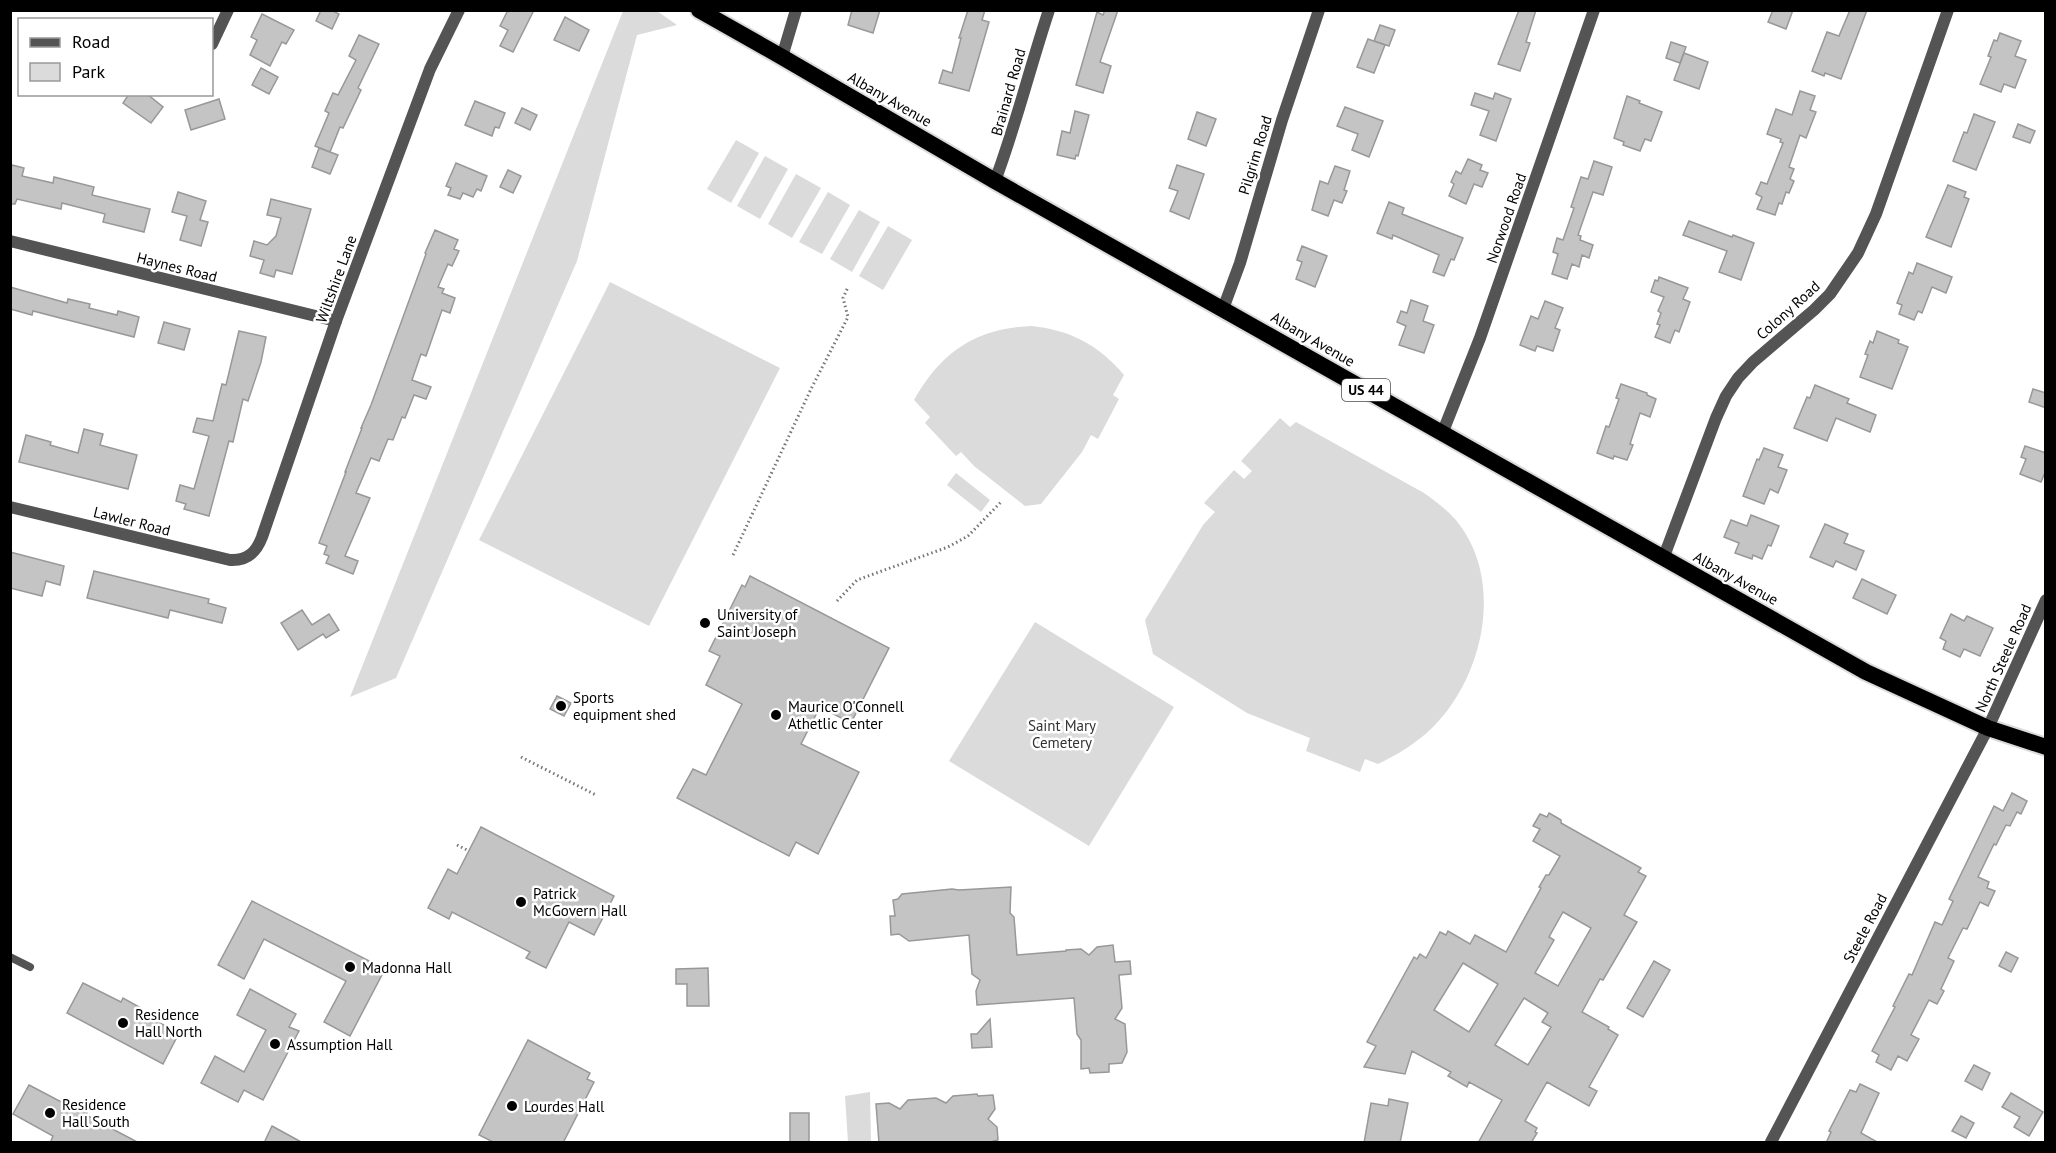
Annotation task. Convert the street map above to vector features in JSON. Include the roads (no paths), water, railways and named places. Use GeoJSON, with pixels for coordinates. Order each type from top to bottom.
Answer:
{"type":"FeatureCollection","features":[{"type":"Feature","properties":{"kind":"highway","name":"Albany Avenue"},"geometry":{"type":"LineString","coordinates":[[699,10],[995,182],[1866,672],[1988,728],[2046,747]]}},
{"type":"Feature","properties":{"kind":"street","name":"Wiltshire Lane"},"geometry":{"type":"LineString","coordinates":[[247,558],[259,545],[336,321],[430,69],[459,10]]}},
{"type":"Feature","properties":{"kind":"street"},"geometry":{"type":"LineString","coordinates":[[782,57],[796,10]]}},
{"type":"Feature","properties":{"kind":"street","name":"Brainard Road"},"geometry":{"type":"LineString","coordinates":[[995,182],[1017,119],[1033,57],[1049,10]]}},
{"type":"Feature","properties":{"kind":"street","name":"Pilgrim Road"},"geometry":{"type":"LineString","coordinates":[[1223,309],[1240,263],[1282,120],[1319,10]]}},
{"type":"Feature","properties":{"kind":"street","name":"Norwood Road"},"geometry":{"type":"LineString","coordinates":[[1442,434],[1476,348],[1594,10]]}},
{"type":"Feature","properties":{"kind":"street","name":"Colony Road"},"geometry":{"type":"LineString","coordinates":[[1664,559],[1726,396],[1753,362],[1830,294],[1858,253],[1876,214],[1948,10]]}},
{"type":"Feature","properties":{"kind":"street"},"geometry":{"type":"LineString","coordinates":[[213,41],[221,19]]}},
{"type":"Feature","properties":{"kind":"street","name":"Haynes Road"},"geometry":{"type":"LineString","coordinates":[[10,241],[336,321]]}},
{"type":"Feature","properties":{"kind":"street","name":"Lawler Road"},"geometry":{"type":"LineString","coordinates":[[10,507],[230,560],[239,561],[247,558]]}},
{"type":"Feature","properties":{"kind":"street","name":"North Steele Road"},"geometry":{"type":"LineString","coordinates":[[1988,728],[2046,600]]}},
{"type":"Feature","properties":{"kind":"street","name":"Steele Road"},"geometry":{"type":"LineString","coordinates":[[1771,1143],[1988,728]]}},
{"type":"Feature","properties":{"kind":"lane"},"geometry":{"type":"LineString","coordinates":[[10,957],[30,967]]}},
{"type":"Feature","properties":{"kind":"place","name":"University of Saint Joseph"},"geometry":{"type":"Point","coordinates":[705,623]}},
{"type":"Feature","properties":{"kind":"place","name":"Sports equipment shed"},"geometry":{"type":"Point","coordinates":[561,706]}},
{"type":"Feature","properties":{"kind":"place","name":"Maurice O'Connell Athetlic Center"},"geometry":{"type":"Point","coordinates":[776,715]}},
{"type":"Feature","properties":{"kind":"place","name":"Patrick McGovern Hall"},"geometry":{"type":"Point","coordinates":[521,902]}},
{"type":"Feature","properties":{"kind":"place","name":"Madonna Hall"},"geometry":{"type":"Point","coordinates":[350,967]}},
{"type":"Feature","properties":{"kind":"place","name":"Residence Hall North"},"geometry":{"type":"Point","coordinates":[123,1023]}},
{"type":"Feature","properties":{"kind":"place","name":"Assumption Hall"},"geometry":{"type":"Point","coordinates":[275,1044]}},
{"type":"Feature","properties":{"kind":"place","name":"Lourdes Hall"},"geometry":{"type":"Point","coordinates":[512,1106]}},
{"type":"Feature","properties":{"kind":"place","name":"Residence Hall South"},"geometry":{"type":"Point","coordinates":[50,1113]}},
{"type":"Feature","properties":{"kind":"park label","name":"Saint Mary Cemetery"},"geometry":{"type":"Point","coordinates":[1062,734]}}]}
